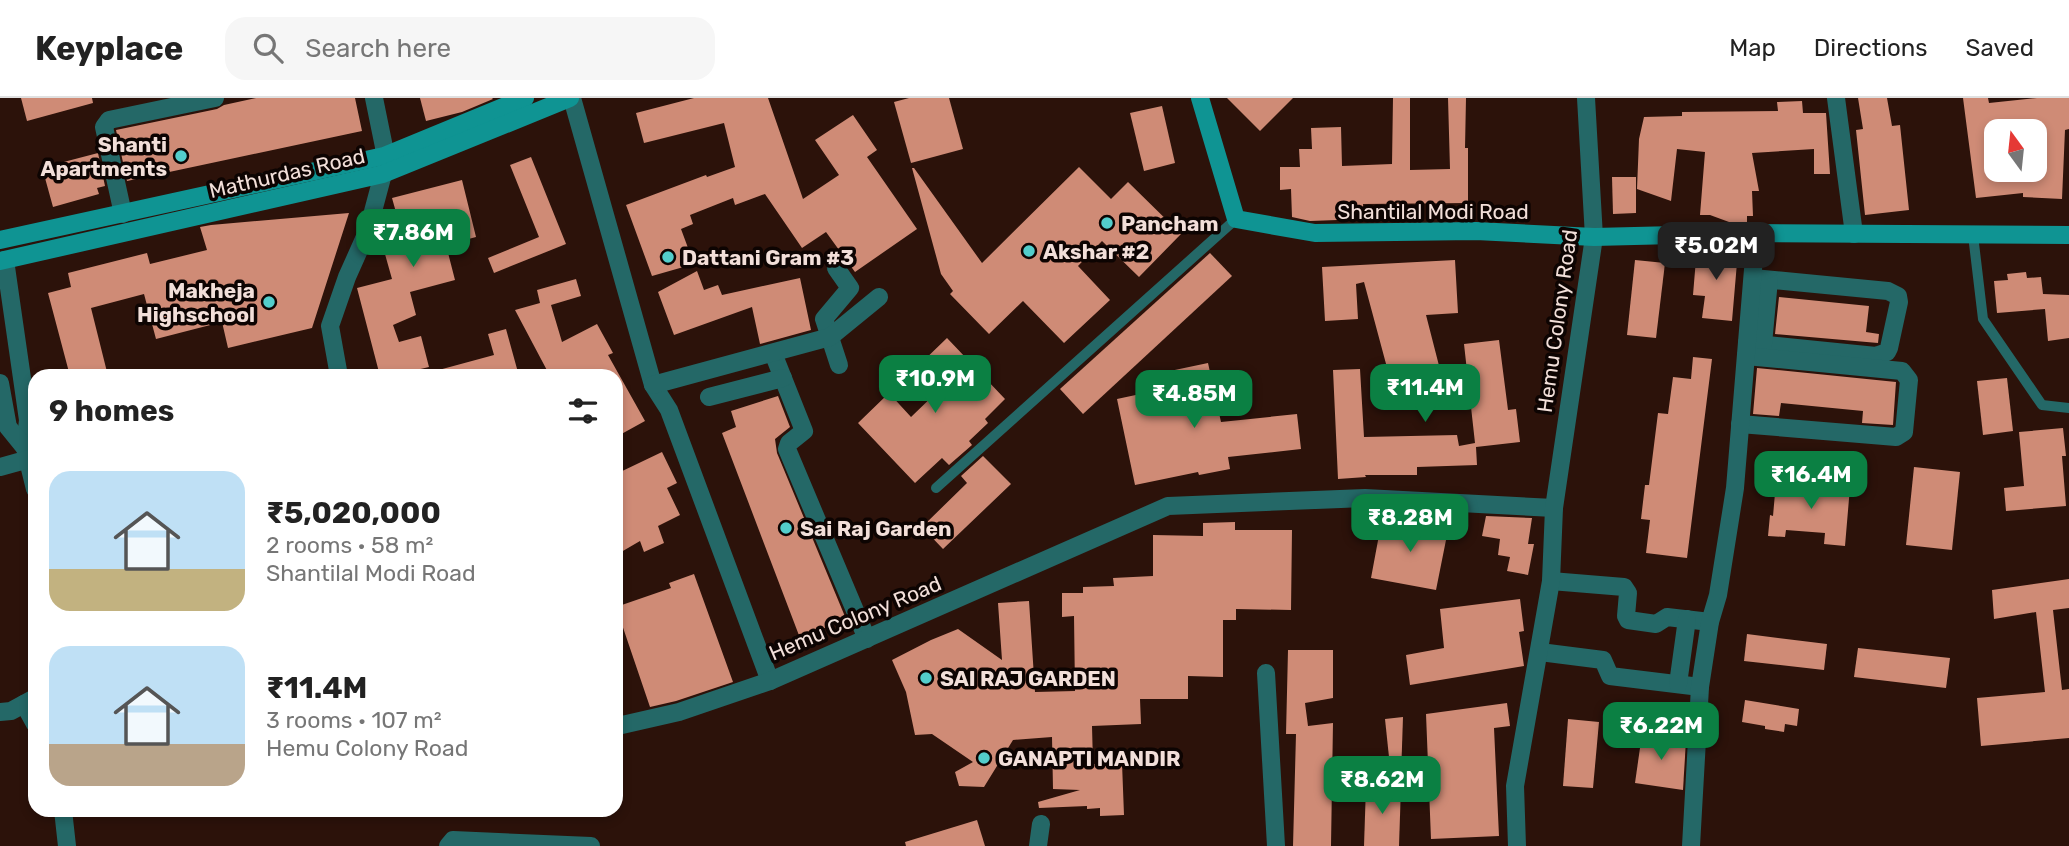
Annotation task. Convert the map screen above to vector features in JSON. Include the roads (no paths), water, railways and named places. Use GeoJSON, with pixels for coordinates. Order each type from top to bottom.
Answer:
{"type":"FeatureCollection","features":[{"type":"Feature","properties":{"kind":"street"},"geometry":{"type":"LineString","coordinates":[[123,214],[104,127],[109,120],[215,98]]}},
{"type":"Feature","properties":{"kind":"street"},"geometry":{"type":"LineString","coordinates":[[338,369],[330,326],[347,276],[368,230],[383,165],[374,98]]}},
{"type":"Feature","properties":{"kind":"street"},"geometry":{"type":"LineString","coordinates":[[28,458],[28,420],[0,240],[383,165],[526,98]]}},
{"type":"Feature","properties":{"kind":"street","name":"Mathurdas Road"},"geometry":{"type":"LineString","coordinates":[[2,260],[383,165],[571,98]]}},
{"type":"Feature","properties":{"kind":"street","name":"Hemu Colony Road"},"geometry":{"type":"LineString","coordinates":[[571,98],[653,385],[669,410],[770,681],[1168,506],[1365,498],[1554,508]]}},
{"type":"Feature","properties":{"kind":"street"},"geometry":{"type":"LineString","coordinates":[[1200,98],[1236,219]]}},
{"type":"Feature","properties":{"kind":"street","name":"Hemu Colony Road"},"geometry":{"type":"LineString","coordinates":[[1517,846],[1516,786],[1551,581],[1554,508],[1594,237],[1586,98]]}},
{"type":"Feature","properties":{"kind":"street"},"geometry":{"type":"LineString","coordinates":[[1836,98],[1854,234]]}},
{"type":"Feature","properties":{"kind":"street","name":"Shantilal Modi Road"},"geometry":{"type":"LineString","coordinates":[[1236,219],[1315,233],[1476,231],[1594,237],[1756,233],[2069,235]]}},
{"type":"Feature","properties":{"kind":"street"},"geometry":{"type":"LineString","coordinates":[[1691,846],[1700,687],[1710,622],[1725,555],[1745,425],[1761,279],[1756,233]]}},
{"type":"Feature","properties":{"kind":"street"},"geometry":{"type":"LineString","coordinates":[[836,268],[850,288],[824,319],[839,365]]}},
{"type":"Feature","properties":{"kind":"street"},"geometry":{"type":"LineString","coordinates":[[1753,350],[1881,354],[1889,348],[1899,302],[1898,296],[1888,292],[1761,279]]}},
{"type":"Feature","properties":{"kind":"street"},"geometry":{"type":"LineString","coordinates":[[653,385],[830,337],[879,297]]}},
{"type":"Feature","properties":{"kind":"street"},"geometry":{"type":"LineString","coordinates":[[1745,425],[1896,437],[1904,432],[1909,380],[1902,370],[1753,350]]}},
{"type":"Feature","properties":{"kind":"street"},"geometry":{"type":"LineString","coordinates":[[773,353],[804,431],[789,443],[787,449],[867,639]]}},
{"type":"Feature","properties":{"kind":"street"},"geometry":{"type":"LineString","coordinates":[[709,397],[783,378]]}},
{"type":"Feature","properties":{"kind":"street"},"geometry":{"type":"LineString","coordinates":[[0,383],[8,427],[27,454]]}},
{"type":"Feature","properties":{"kind":"street"},"geometry":{"type":"LineString","coordinates":[[0,467],[27,454]]}},
{"type":"Feature","properties":{"kind":"street"},"geometry":{"type":"LineString","coordinates":[[1551,581],[1624,587],[1628,593],[1628,620],[1656,624],[1667,617],[1710,622]]}},
{"type":"Feature","properties":{"kind":"street"},"geometry":{"type":"LineString","coordinates":[[1678,684],[1687,619]]}},
{"type":"Feature","properties":{"kind":"street"},"geometry":{"type":"LineString","coordinates":[[1540,652],[1603,660],[1610,676],[1700,687]]}},
{"type":"Feature","properties":{"kind":"street"},"geometry":{"type":"LineString","coordinates":[[1266,673],[1276,846]]}},
{"type":"Feature","properties":{"kind":"street"},"geometry":{"type":"LineString","coordinates":[[623,725],[679,712],[770,681]]}},
{"type":"Feature","properties":{"kind":"street"},"geometry":{"type":"LineString","coordinates":[[0,712],[11,711],[28,702]]}},
{"type":"Feature","properties":{"kind":"street"},"geometry":{"type":"LineString","coordinates":[[64,817],[67,846]]}},
{"type":"Feature","properties":{"kind":"street"},"geometry":{"type":"LineString","coordinates":[[1038,846],[1041,824]]}},
{"type":"Feature","properties":{"kind":"street"},"geometry":{"type":"LineString","coordinates":[[449,846],[453,840],[591,846]]}},
{"type":"Feature","properties":{"kind":"lane"},"geometry":{"type":"LineString","coordinates":[[936,488],[1236,219]]}},
{"type":"Feature","properties":{"kind":"lane"},"geometry":{"type":"LineString","coordinates":[[1973,234],[1983,319],[2042,405],[2069,408]]}},
{"type":"Feature","properties":{"kind":"place","name":"Shanti Apartments"},"geometry":{"type":"Point","coordinates":[181,156]}},
{"type":"Feature","properties":{"kind":"place","name":"Pancham"},"geometry":{"type":"Point","coordinates":[1107,223]}},
{"type":"Feature","properties":{"kind":"place","name":"Akshar #2"},"geometry":{"type":"Point","coordinates":[1029,251]}},
{"type":"Feature","properties":{"kind":"place","name":"Dattani Gram #3"},"geometry":{"type":"Point","coordinates":[668,257]}},
{"type":"Feature","properties":{"kind":"place","name":"Makheja Highschool"},"geometry":{"type":"Point","coordinates":[269,302]}},
{"type":"Feature","properties":{"kind":"place","name":"Sai Raj Garden"},"geometry":{"type":"Point","coordinates":[786,528]}},
{"type":"Feature","properties":{"kind":"place","name":"SAI RAJ GARDEN"},"geometry":{"type":"Point","coordinates":[926,678]}},
{"type":"Feature","properties":{"kind":"place","name":"GANAPTI MANDIR"},"geometry":{"type":"Point","coordinates":[984,758]}}]}
